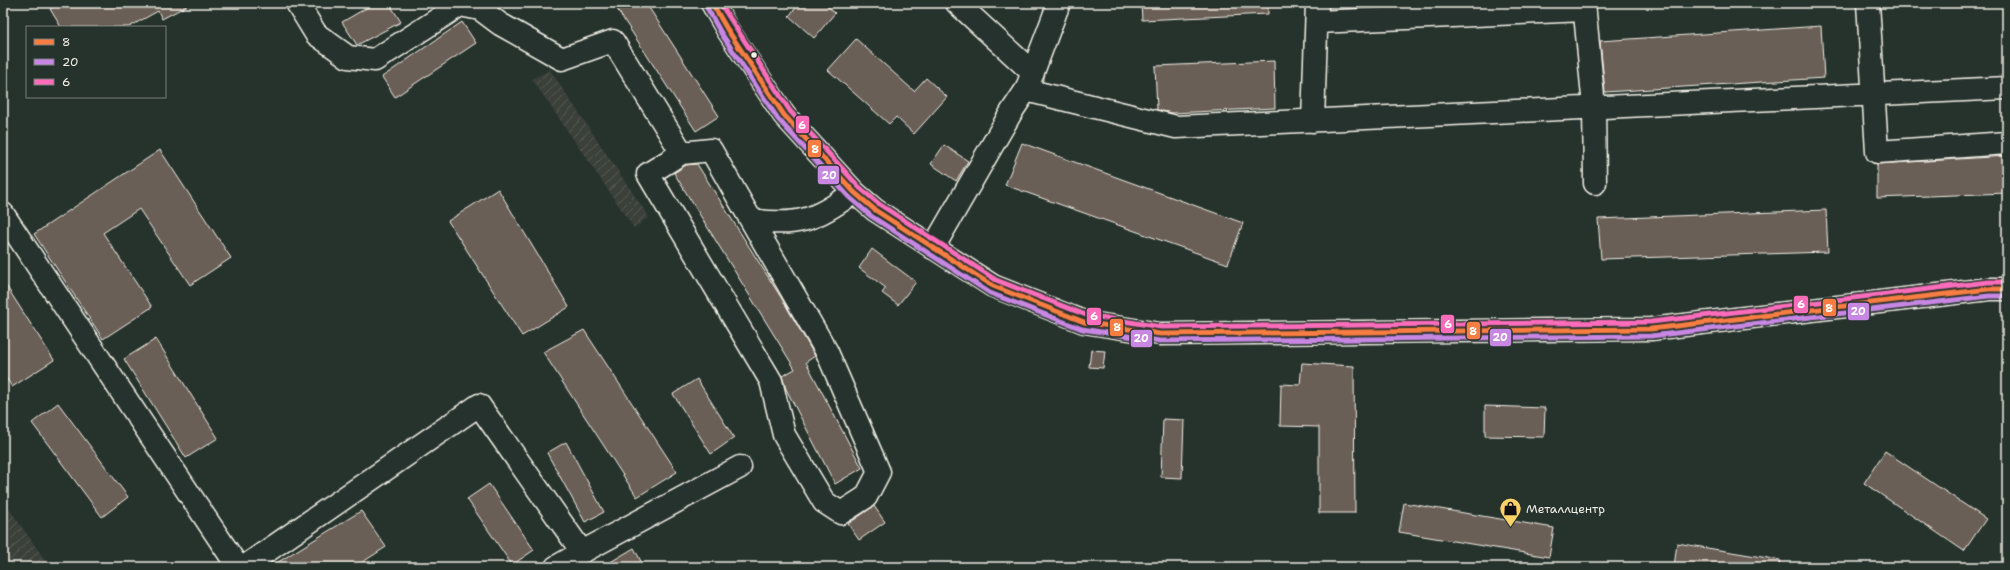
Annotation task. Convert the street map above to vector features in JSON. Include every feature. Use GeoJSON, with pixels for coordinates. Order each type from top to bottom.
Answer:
{"type":"FeatureCollection","features":[{"type":"Feature","properties":{"kind":"main road"},"geometry":{"type":"LineString","coordinates":[[297,3],[316,34],[348,57],[375,60],[460,5],[480,9],[500,24],[562,59],[613,41],[682,153]]}},
{"type":"Feature","properties":{"kind":"main road"},"geometry":{"type":"LineString","coordinates":[[712,3],[784,116],[854,192],[875,210],[993,286],[1084,322],[1160,334],[1651,329],[1989,289],[2007,289]]}},
{"type":"Feature","properties":{"kind":"main road"},"geometry":{"type":"LineString","coordinates":[[956,3],[1030,82],[1176,127],[2007,88]]}},
{"type":"Feature","properties":{"kind":"main road"},"geometry":{"type":"LineString","coordinates":[[933,248],[1030,82],[1059,3]]}},
{"type":"Feature","properties":{"kind":"main road"},"geometry":{"type":"LineString","coordinates":[[1868,3],[1875,94],[1877,152],[2007,143]]}},
{"type":"Feature","properties":{"kind":"main road"},"geometry":{"type":"LineString","coordinates":[[1313,121],[1317,12],[1584,6],[1594,107],[1595,184]]}},
{"type":"Feature","properties":{"kind":"main road"},"geometry":{"type":"LineString","coordinates":[[712,150],[827,352],[879,472],[866,498],[841,513],[824,502],[784,435],[771,381],[648,174],[682,153],[712,150]]}},
{"type":"Feature","properties":{"kind":"main road"},"geometry":{"type":"LineString","coordinates":[[751,220],[778,224],[808,220],[838,204],[854,192]]}},
{"type":"Feature","properties":{"kind":"main road"},"geometry":{"type":"LineString","coordinates":[[3,214],[238,567]]}},
{"type":"Feature","properties":{"kind":"main road"},"geometry":{"type":"LineString","coordinates":[[244,567],[479,405],[582,552]]}},
{"type":"Feature","properties":{"kind":"main road"},"geometry":{"type":"LineString","coordinates":[[556,567],[740,467]]}},
{"type":"Feature","properties":{"kind":"shaded area"},"geometry":{"type":"Polygon","coordinates":[[[550,70],[649,217],[634,228],[532,79],[550,70]]]}},
{"type":"Feature","properties":{"kind":"shaded area"},"geometry":{"type":"Polygon","coordinates":[[[3,500],[50,567],[3,567],[3,500]]]}},
{"type":"Feature","properties":{"kind":"building"},"geometry":{"type":"Polygon","coordinates":[[[58,3],[192,3],[162,19],[158,11],[131,26],[60,26],[50,9],[58,3]]]}},
{"type":"Feature","properties":{"kind":"building"},"geometry":{"type":"Polygon","coordinates":[[[375,3],[389,3],[401,22],[357,45],[342,22],[375,3]]]}},
{"type":"Feature","properties":{"kind":"building"},"geometry":{"type":"Polygon","coordinates":[[[613,3],[646,3],[719,116],[696,131],[613,3]]]}},
{"type":"Feature","properties":{"kind":"building"},"geometry":{"type":"Polygon","coordinates":[[[800,3],[824,3],[835,13],[814,38],[789,16],[800,3]]]}},
{"type":"Feature","properties":{"kind":"building"},"geometry":{"type":"Polygon","coordinates":[[[1141,3],[1268,3],[1268,14],[1142,20],[1141,3]]]}},
{"type":"Feature","properties":{"kind":"building"},"geometry":{"type":"Polygon","coordinates":[[[462,22],[476,43],[395,97],[382,77],[462,22]]]}},
{"type":"Feature","properties":{"kind":"building"},"geometry":{"type":"Polygon","coordinates":[[[1821,26],[1824,78],[1605,92],[1600,41],[1821,26]]]}},
{"type":"Feature","properties":{"kind":"building"},"geometry":{"type":"Polygon","coordinates":[[[856,39],[914,91],[926,78],[947,97],[914,134],[896,117],[889,124],[828,70],[856,39]]]}},
{"type":"Feature","properties":{"kind":"building"},"geometry":{"type":"Polygon","coordinates":[[[1274,61],[1275,108],[1173,113],[1157,110],[1155,66],[1274,61]]]}},
{"type":"Feature","properties":{"kind":"building"},"geometry":{"type":"Polygon","coordinates":[[[1022,143],[1243,223],[1228,264],[1005,185],[1022,143]]]}},
{"type":"Feature","properties":{"kind":"building"},"geometry":{"type":"Polygon","coordinates":[[[944,145],[968,161],[956,181],[931,164],[944,145]]]}},
{"type":"Feature","properties":{"kind":"building"},"geometry":{"type":"Polygon","coordinates":[[[160,150],[231,258],[190,285],[139,209],[103,233],[152,307],[103,339],[34,234],[160,150]]]}},
{"type":"Feature","properties":{"kind":"building"},"geometry":{"type":"Polygon","coordinates":[[[2007,156],[2007,193],[1877,198],[1877,164],[2007,156]]]}},
{"type":"Feature","properties":{"kind":"building"},"geometry":{"type":"Polygon","coordinates":[[[697,164],[782,299],[815,356],[806,362],[862,468],[835,484],[786,389],[782,376],[795,369],[674,173],[686,165],[697,164]]]}},
{"type":"Feature","properties":{"kind":"building"},"geometry":{"type":"Polygon","coordinates":[[[498,189],[569,307],[522,336],[448,221],[498,189]]]}},
{"type":"Feature","properties":{"kind":"building"},"geometry":{"type":"Polygon","coordinates":[[[1826,210],[1828,252],[1601,259],[1598,219],[1826,210]]]}},
{"type":"Feature","properties":{"kind":"building"},"geometry":{"type":"Polygon","coordinates":[[[872,249],[916,282],[898,305],[882,293],[886,288],[859,268],[872,249]]]}},
{"type":"Feature","properties":{"kind":"building"},"geometry":{"type":"Polygon","coordinates":[[[3,281],[54,360],[12,387],[3,373],[3,281]]]}},
{"type":"Feature","properties":{"kind":"building"},"geometry":{"type":"Polygon","coordinates":[[[584,330],[677,472],[637,497],[543,352],[584,330]]]}},
{"type":"Feature","properties":{"kind":"building"},"geometry":{"type":"Polygon","coordinates":[[[156,339],[218,438],[186,458],[124,359],[156,339]]]}},
{"type":"Feature","properties":{"kind":"building"},"geometry":{"type":"Polygon","coordinates":[[[1091,350],[1105,351],[1103,368],[1089,367],[1091,350]]]}},
{"type":"Feature","properties":{"kind":"building"},"geometry":{"type":"Polygon","coordinates":[[[1302,363],[1354,366],[1355,513],[1319,513],[1319,427],[1280,426],[1281,384],[1300,385],[1302,363]]]}},
{"type":"Feature","properties":{"kind":"building"},"geometry":{"type":"Polygon","coordinates":[[[697,379],[734,438],[711,454],[673,394],[697,379]]]}},
{"type":"Feature","properties":{"kind":"building"},"geometry":{"type":"Polygon","coordinates":[[[58,403],[128,497],[102,517],[32,423],[58,403]]]}},
{"type":"Feature","properties":{"kind":"building"},"geometry":{"type":"Polygon","coordinates":[[[1485,406],[1545,408],[1544,437],[1485,436],[1485,406]]]}},
{"type":"Feature","properties":{"kind":"building"},"geometry":{"type":"Polygon","coordinates":[[[1163,419],[1184,420],[1182,478],[1161,477],[1163,419]]]}},
{"type":"Feature","properties":{"kind":"building"},"geometry":{"type":"Polygon","coordinates":[[[566,442],[604,512],[585,522],[547,453],[566,442]]]}},
{"type":"Feature","properties":{"kind":"building"},"geometry":{"type":"Polygon","coordinates":[[[1885,451],[1986,519],[1964,551],[1864,483],[1885,451]]]}},
{"type":"Feature","properties":{"kind":"building"},"geometry":{"type":"Polygon","coordinates":[[[489,484],[534,550],[512,565],[467,499],[489,484]]]}},
{"type":"Feature","properties":{"kind":"building"},"geometry":{"type":"Polygon","coordinates":[[[1404,503],[1554,528],[1549,557],[1399,532],[1404,503]]]}},
{"type":"Feature","properties":{"kind":"building"},"geometry":{"type":"Polygon","coordinates":[[[874,506],[885,522],[859,540],[848,524],[874,506]]]}},
{"type":"Feature","properties":{"kind":"building"},"geometry":{"type":"Polygon","coordinates":[[[361,511],[386,547],[355,567],[270,567],[361,511]]]}},
{"type":"Feature","properties":{"kind":"building"},"geometry":{"type":"Polygon","coordinates":[[[1677,543],[1780,560],[1779,567],[1674,567],[1677,543]]]}},
{"type":"Feature","properties":{"kind":"building"},"geometry":{"type":"Polygon","coordinates":[[[634,548],[644,567],[602,567],[634,548]]]}},
{"type":"Feature","properties":{"kind":"transit line","name":"8"},"geometry":{"type":"LineString","coordinates":[[712,3],[727,29],[784,115],[854,192],[875,210],[993,286],[1084,322],[1160,334],[1651,329],[1989,289],[2007,289]]}},
{"type":"Feature","properties":{"kind":"transit line","name":"6"},"geometry":{"type":"LineString","coordinates":[[720,3],[790,111],[859,187],[879,204],[996,280],[1086,315],[1161,327],[1651,322],[1988,282],[2007,282]]}},
{"type":"Feature","properties":{"kind":"transit line","name":"20"},"geometry":{"type":"LineString","coordinates":[[706,6],[721,33],[778,119],[849,197],[871,216],[990,293],[1082,329],[1160,341],[1651,336],[1989,296],[2007,296]]}},
{"type":"Feature","properties":{"kind":"place","name":"Металлцентр"},"geometry":{"type":"Point","coordinates":[1510,528]}}]}
